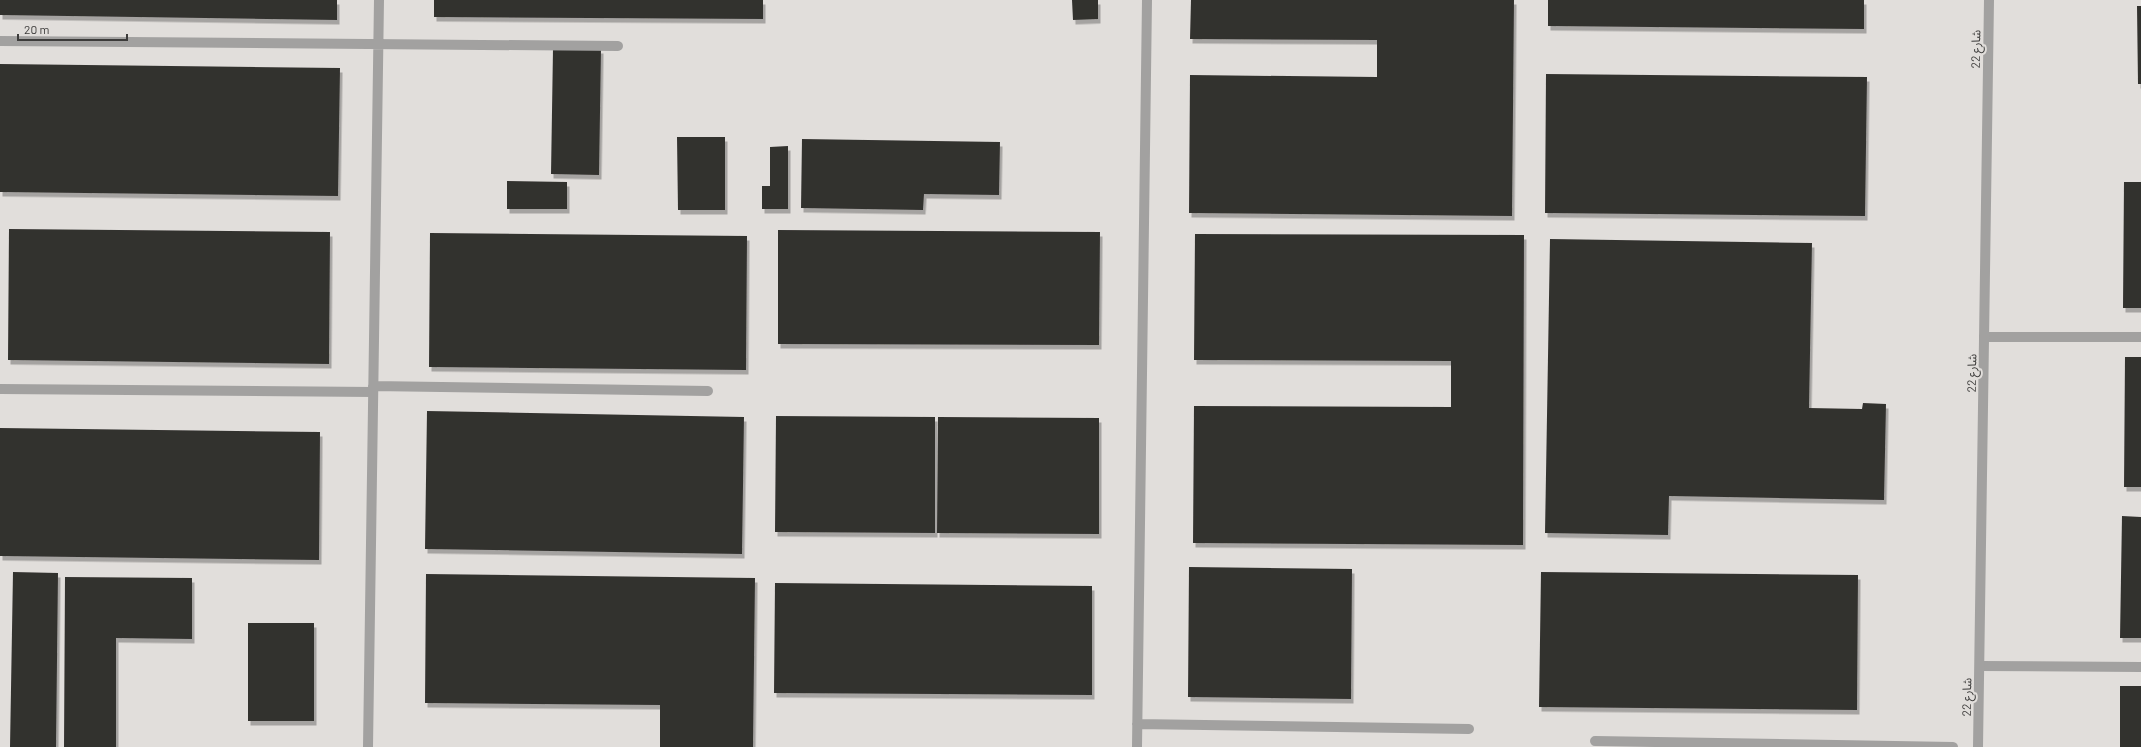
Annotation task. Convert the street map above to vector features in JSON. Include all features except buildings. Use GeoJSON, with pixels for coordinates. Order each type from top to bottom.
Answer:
{"type":"FeatureCollection","features":[{"type":"Feature","properties":{"kind":"street"},"geometry":{"type":"LineString","coordinates":[[368,747],[379,0]]}},
{"type":"Feature","properties":{"kind":"street"},"geometry":{"type":"LineString","coordinates":[[1137,747],[1147,0]]}},
{"type":"Feature","properties":{"kind":"street","name":"شارع 22"},"geometry":{"type":"LineString","coordinates":[[1978,747],[1989,0]]}},
{"type":"Feature","properties":{"kind":"street"},"geometry":{"type":"LineString","coordinates":[[0,42],[618,46]]}},
{"type":"Feature","properties":{"kind":"street"},"geometry":{"type":"LineString","coordinates":[[1984,337],[2141,337]]}},
{"type":"Feature","properties":{"kind":"street"},"geometry":{"type":"LineString","coordinates":[[0,389],[708,391]]}},
{"type":"Feature","properties":{"kind":"street"},"geometry":{"type":"LineString","coordinates":[[1980,666],[2141,667]]}},
{"type":"Feature","properties":{"kind":"street"},"geometry":{"type":"LineString","coordinates":[[1137,724],[1469,729]]}},
{"type":"Feature","properties":{"kind":"street"},"geometry":{"type":"LineString","coordinates":[[1595,741],[1953,747]]}}]}
